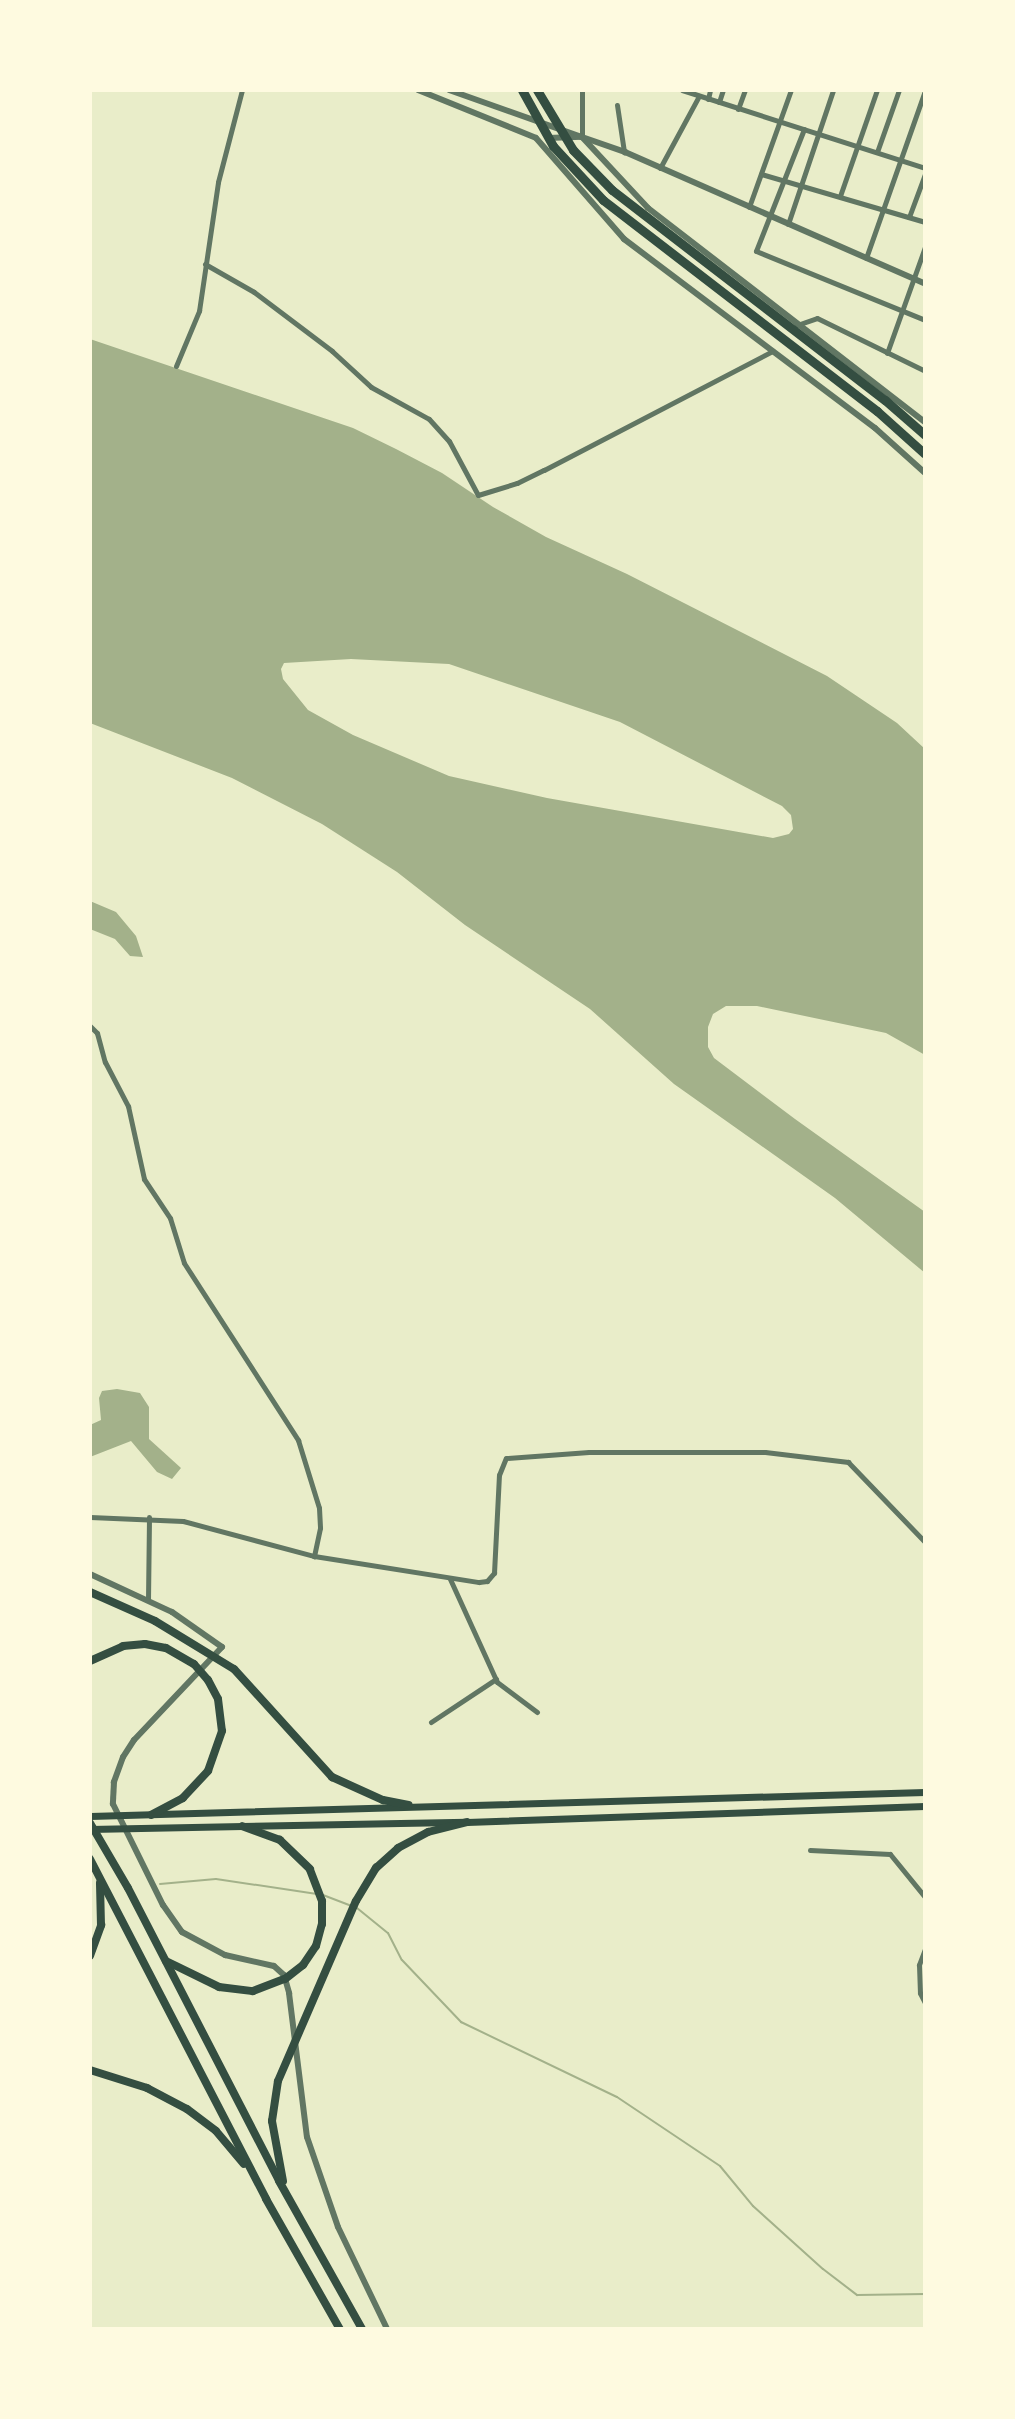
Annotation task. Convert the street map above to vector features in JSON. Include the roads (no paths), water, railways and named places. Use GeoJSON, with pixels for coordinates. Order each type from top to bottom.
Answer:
{"type":"FeatureCollection","features":[{"type":"Feature","properties":{"kind":"highway"},"geometry":{"type":"LineString","coordinates":[[522,90],[553,146],[603,200],[877,411],[925,454]]}},
{"type":"Feature","properties":{"kind":"highway"},"geometry":{"type":"LineString","coordinates":[[537,90],[564,138],[612,190],[885,400],[925,435]]}},
{"type":"Feature","properties":{"kind":"highway"},"geometry":{"type":"LineString","coordinates":[[90,1592],[179,1634],[234,1669],[332,1777],[383,1800],[409,1805]]}},
{"type":"Feature","properties":{"kind":"highway"},"geometry":{"type":"LineString","coordinates":[[90,1661],[123,1646],[145,1644],[166,1648],[194,1664],[218,1699],[222,1731],[218,1752],[208,1771],[183,1798],[151,1815]]}},
{"type":"Feature","properties":{"kind":"highway"},"geometry":{"type":"LineString","coordinates":[[286,2193],[273,2140],[274,2095],[356,1901],[376,1868],[398,1848],[428,1832],[467,1822]]}},
{"type":"Feature","properties":{"kind":"highway"},"geometry":{"type":"LineString","coordinates":[[90,1826],[362,2329]]}},
{"type":"Feature","properties":{"kind":"highway"},"geometry":{"type":"LineString","coordinates":[[165,1960],[219,1987],[253,1991],[285,1979],[310,1956],[322,1924],[320,1889],[303,1860],[274,1836],[242,1826]]}},
{"type":"Feature","properties":{"kind":"highway"},"geometry":{"type":"LineString","coordinates":[[90,1859],[257,2181],[340,2329]]}},
{"type":"Feature","properties":{"kind":"highway"},"geometry":{"type":"LineString","coordinates":[[90,1956],[101,1925],[100,1877]]}},
{"type":"Feature","properties":{"kind":"highway"},"geometry":{"type":"LineString","coordinates":[[90,2070],[147,2088],[187,2109],[216,2131],[257,2181]]}},
{"type":"Feature","properties":{"kind":"main road"},"geometry":{"type":"LineString","coordinates":[[90,1816],[925,1792]]}},
{"type":"Feature","properties":{"kind":"main road"},"geometry":{"type":"LineString","coordinates":[[90,1826],[467,1822],[925,1806]]}},
{"type":"Feature","properties":{"kind":"street"},"geometry":{"type":"LineString","coordinates":[[176,366],[199,311],[218,182],[242,90]]}},
{"type":"Feature","properties":{"kind":"street"},"geometry":{"type":"LineString","coordinates":[[418,90],[536,138],[582,137]]}},
{"type":"Feature","properties":{"kind":"street"},"geometry":{"type":"LineString","coordinates":[[449,90],[624,152],[925,284]]}},
{"type":"Feature","properties":{"kind":"street"},"geometry":{"type":"LineString","coordinates":[[582,90],[582,137],[648,208],[925,422]]}},
{"type":"Feature","properties":{"kind":"street"},"geometry":{"type":"LineString","coordinates":[[682,90],[902,160],[925,171],[909,217]]}},
{"type":"Feature","properties":{"kind":"street"},"geometry":{"type":"LineString","coordinates":[[708,99],[710,90]]}},
{"type":"Feature","properties":{"kind":"street"},"geometry":{"type":"LineString","coordinates":[[719,102],[723,90]]}},
{"type":"Feature","properties":{"kind":"street"},"geometry":{"type":"LineString","coordinates":[[738,109],[745,90]]}},
{"type":"Feature","properties":{"kind":"street"},"geometry":{"type":"LineString","coordinates":[[749,207],[791,90]]}},
{"type":"Feature","properties":{"kind":"street"},"geometry":{"type":"LineString","coordinates":[[788,224],[833,90]]}},
{"type":"Feature","properties":{"kind":"street"},"geometry":{"type":"LineString","coordinates":[[840,196],[877,90]]}},
{"type":"Feature","properties":{"kind":"street"},"geometry":{"type":"LineString","coordinates":[[877,152],[899,90]]}},
{"type":"Feature","properties":{"kind":"street"},"geometry":{"type":"LineString","coordinates":[[866,258],[925,90]]}},
{"type":"Feature","properties":{"kind":"street"},"geometry":{"type":"LineString","coordinates":[[660,168],[699,96]]}},
{"type":"Feature","properties":{"kind":"street"},"geometry":{"type":"LineString","coordinates":[[617,105],[624,152]]}},
{"type":"Feature","properties":{"kind":"street"},"geometry":{"type":"LineString","coordinates":[[804,129],[771,217],[755,245],[756,251],[925,320]]}},
{"type":"Feature","properties":{"kind":"street"},"geometry":{"type":"LineString","coordinates":[[536,138],[624,239],[875,428],[925,473]]}},
{"type":"Feature","properties":{"kind":"street"},"geometry":{"type":"LineString","coordinates":[[761,174],[925,222]]}},
{"type":"Feature","properties":{"kind":"street"},"geometry":{"type":"LineString","coordinates":[[887,353],[925,247]]}},
{"type":"Feature","properties":{"kind":"street"},"geometry":{"type":"LineString","coordinates":[[205,264],[254,292],[332,351],[371,387],[429,419],[449,441],[478,495],[544,470],[773,351]]}},
{"type":"Feature","properties":{"kind":"street"},"geometry":{"type":"LineString","coordinates":[[797,325],[817,318],[925,371]]}},
{"type":"Feature","properties":{"kind":"street"},"geometry":{"type":"LineString","coordinates":[[90,1026],[97,1033],[105,1062],[128,1106],[144,1179],[168,1215],[184,1263],[298,1440],[319,1508],[320,1528],[314,1556]]}},
{"type":"Feature","properties":{"kind":"street"},"geometry":{"type":"LineString","coordinates":[[90,1517],[149,1517],[183,1521],[314,1556],[479,1582],[491,1578],[495,1565],[501,1465],[506,1458],[520,1455],[765,1452],[840,1460],[856,1468],[925,1542]]}},
{"type":"Feature","properties":{"kind":"street"},"geometry":{"type":"LineString","coordinates":[[148,1600],[149,1517]]}},
{"type":"Feature","properties":{"kind":"street"},"geometry":{"type":"LineString","coordinates":[[90,1574],[172,1612],[222,1648],[134,1740],[118,1769],[113,1804],[163,1905],[182,1932],[202,1946],[274,1966],[284,1975],[289,1993],[307,2137],[338,2227],[387,2329]]}},
{"type":"Feature","properties":{"kind":"street"},"geometry":{"type":"LineString","coordinates":[[449,1579],[496,1679],[537,1712]]}},
{"type":"Feature","properties":{"kind":"street"},"geometry":{"type":"LineString","coordinates":[[431,1722],[496,1679]]}},
{"type":"Feature","properties":{"kind":"street"},"geometry":{"type":"LineString","coordinates":[[810,1850],[890,1854],[925,1897]]}},
{"type":"Feature","properties":{"kind":"street"},"geometry":{"type":"LineString","coordinates":[[925,1908],[925,1919]]}},
{"type":"Feature","properties":{"kind":"street"},"geometry":{"type":"LineString","coordinates":[[925,1949],[919,1965],[920,1993],[925,2003]]}},
{"type":"Feature","properties":{"kind":"waterway"},"geometry":{"type":"LineString","coordinates":[[160,1884],[216,1879],[317,1894]]}},
{"type":"Feature","properties":{"kind":"waterway"},"geometry":{"type":"LineString","coordinates":[[323,1895],[351,1906]]}},
{"type":"Feature","properties":{"kind":"waterway"},"geometry":{"type":"LineString","coordinates":[[357,1908],[388,1933],[402,1960],[461,2022],[617,2097],[720,2166],[753,2206],[857,2295],[925,2294]]}}]}
